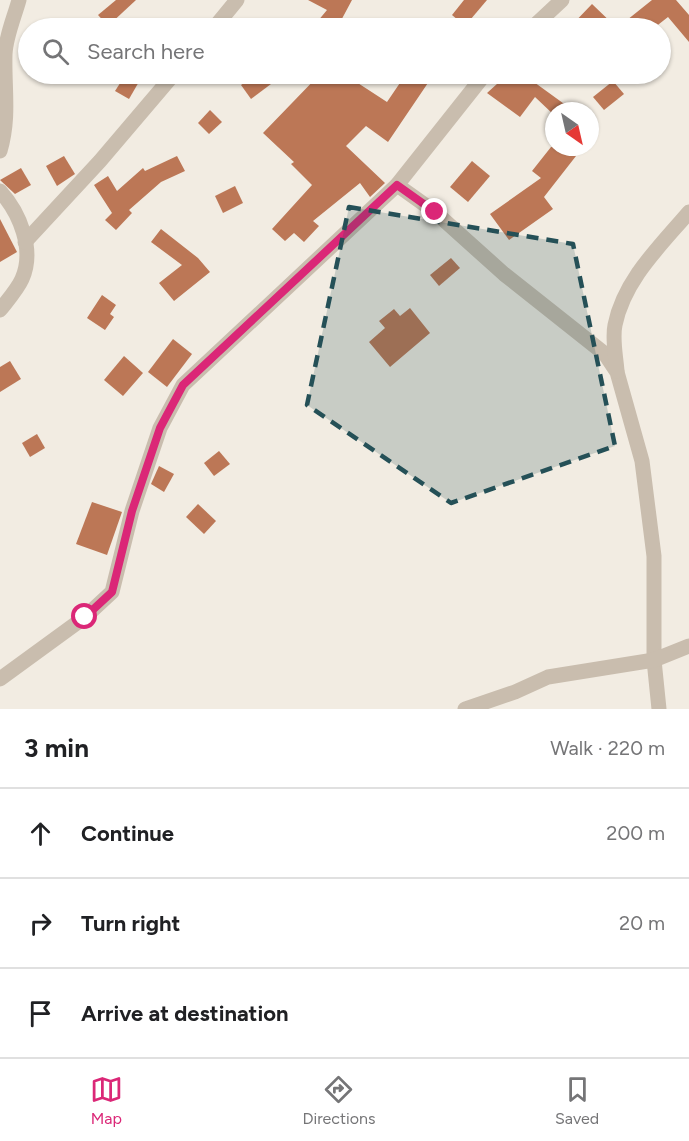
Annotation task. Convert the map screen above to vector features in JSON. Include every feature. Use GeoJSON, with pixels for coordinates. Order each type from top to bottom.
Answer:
{"type":"FeatureCollection","features":[{"type":"Feature","properties":{"kind":"street"},"geometry":{"type":"LineString","coordinates":[[0,152],[8,109],[5,54],[19,0]]}},
{"type":"Feature","properties":{"kind":"street"},"geometry":{"type":"LineString","coordinates":[[222,18],[237,0]]}},
{"type":"Feature","properties":{"kind":"street"},"geometry":{"type":"LineString","coordinates":[[543,18],[562,0]]}},
{"type":"Feature","properties":{"kind":"street"},"geometry":{"type":"LineString","coordinates":[[26,242],[100,161],[165,84]]}},
{"type":"Feature","properties":{"kind":"street"},"geometry":{"type":"LineString","coordinates":[[0,679],[85,617],[112,592],[132,511],[156,438],[169,407],[183,385],[397,185],[477,84]]}},
{"type":"Feature","properties":{"kind":"street"},"geometry":{"type":"LineString","coordinates":[[397,185],[435,212],[504,274],[605,354],[617,372]]}},
{"type":"Feature","properties":{"kind":"street"},"geometry":{"type":"LineString","coordinates":[[0,191],[15,212],[26,242],[28,263],[21,281],[0,310]]}},
{"type":"Feature","properties":{"kind":"street"},"geometry":{"type":"LineString","coordinates":[[658,709],[654,660],[654,556],[645,482],[631,416],[617,372],[615,327],[623,297],[640,270],[689,212]]}},
{"type":"Feature","properties":{"kind":"street"},"geometry":{"type":"LineString","coordinates":[[465,709],[548,677],[583,669],[654,660],[689,646]]}},
{"type":"Feature","properties":{"kind":"highlighted area"},"geometry":{"type":"Polygon","coordinates":[[[349,207],[573,244],[615,446],[451,503],[307,405],[349,207]]]}},
{"type":"Feature","properties":{"kind":"building"},"geometry":{"type":"Polygon","coordinates":[[[116,0],[136,0],[117,18],[101,18],[98,15],[116,0]]]}},
{"type":"Feature","properties":{"kind":"building"},"geometry":{"type":"Polygon","coordinates":[[[308,0],[352,0],[342,18],[320,18],[327,10],[308,0]]]}},
{"type":"Feature","properties":{"kind":"building"},"geometry":{"type":"Polygon","coordinates":[[[464,0],[487,0],[472,18],[456,18],[452,15],[464,0]]]}},
{"type":"Feature","properties":{"kind":"building"},"geometry":{"type":"Polygon","coordinates":[[[652,0],[676,0],[689,15],[689,42],[668,17],[630,18],[652,0]]]}},
{"type":"Feature","properties":{"kind":"building"},"geometry":{"type":"Polygon","coordinates":[[[592,4],[607,18],[579,18],[592,4]]]}},
{"type":"Feature","properties":{"kind":"building"},"geometry":{"type":"Polygon","coordinates":[[[120,84],[138,84],[129,99],[115,91],[120,84]]]}},
{"type":"Feature","properties":{"kind":"building"},"geometry":{"type":"Polygon","coordinates":[[[242,84],[271,84],[251,99],[242,84]]]}},
{"type":"Feature","properties":{"kind":"building"},"geometry":{"type":"Polygon","coordinates":[[[310,84],[359,84],[387,102],[399,84],[427,84],[388,142],[366,126],[346,146],[385,183],[370,197],[360,183],[313,221],[319,226],[304,242],[294,233],[285,241],[272,229],[312,185],[291,164],[294,162],[263,133],[310,84]]]}},
{"type":"Feature","properties":{"kind":"building"},"geometry":{"type":"Polygon","coordinates":[[[497,84],[537,84],[561,102],[545,102],[545,106],[535,97],[520,117],[487,93],[497,84]]]}},
{"type":"Feature","properties":{"kind":"building"},"geometry":{"type":"Polygon","coordinates":[[[609,84],[616,84],[624,94],[604,110],[593,97],[609,84]]]}},
{"type":"Feature","properties":{"kind":"building"},"geometry":{"type":"Polygon","coordinates":[[[210,110],[222,122],[209,134],[198,123],[210,110]]]}},
{"type":"Feature","properties":{"kind":"building"},"geometry":{"type":"Polygon","coordinates":[[[545,155],[576,156],[544,197],[553,209],[509,240],[490,214],[541,178],[532,171],[545,155]]]}},
{"type":"Feature","properties":{"kind":"building"},"geometry":{"type":"Polygon","coordinates":[[[64,156],[75,174],[57,186],[46,166],[64,156]]]}},
{"type":"Feature","properties":{"kind":"building"},"geometry":{"type":"Polygon","coordinates":[[[177,156],[185,171],[161,182],[129,210],[132,213],[116,230],[105,220],[112,213],[94,185],[108,176],[117,191],[143,168],[145,171],[177,156]]]}},
{"type":"Feature","properties":{"kind":"building"},"geometry":{"type":"Polygon","coordinates":[[[472,161],[490,176],[468,202],[450,187],[472,161]]]}},
{"type":"Feature","properties":{"kind":"building"},"geometry":{"type":"Polygon","coordinates":[[[21,168],[31,185],[15,194],[0,180],[21,168]]]}},
{"type":"Feature","properties":{"kind":"building"},"geometry":{"type":"Polygon","coordinates":[[[235,186],[243,203],[223,213],[215,196],[235,186]]]}},
{"type":"Feature","properties":{"kind":"building"},"geometry":{"type":"Polygon","coordinates":[[[0,219],[17,252],[0,262],[0,219]]]}},
{"type":"Feature","properties":{"kind":"building"},"geometry":{"type":"Polygon","coordinates":[[[161,229],[198,258],[210,272],[174,301],[159,283],[182,265],[151,242],[161,229]]]}},
{"type":"Feature","properties":{"kind":"building"},"geometry":{"type":"Polygon","coordinates":[[[451,258],[460,268],[439,286],[430,275],[451,258]]]}},
{"type":"Feature","properties":{"kind":"building"},"geometry":{"type":"Polygon","coordinates":[[[102,295],[116,305],[110,314],[114,317],[105,330],[87,318],[102,295]]]}},
{"type":"Feature","properties":{"kind":"building"},"geometry":{"type":"Polygon","coordinates":[[[410,308],[430,333],[390,367],[369,342],[385,328],[379,321],[394,309],[400,316],[410,308]]]}},
{"type":"Feature","properties":{"kind":"building"},"geometry":{"type":"Polygon","coordinates":[[[173,339],[192,354],[167,387],[148,372],[173,339]]]}},
{"type":"Feature","properties":{"kind":"building"},"geometry":{"type":"Polygon","coordinates":[[[124,356],[143,373],[123,396],[104,380],[124,356]]]}},
{"type":"Feature","properties":{"kind":"building"},"geometry":{"type":"Polygon","coordinates":[[[10,361],[21,379],[0,392],[0,367],[10,361]]]}},
{"type":"Feature","properties":{"kind":"building"},"geometry":{"type":"Polygon","coordinates":[[[37,434],[45,448],[30,457],[22,443],[37,434]]]}},
{"type":"Feature","properties":{"kind":"building"},"geometry":{"type":"Polygon","coordinates":[[[219,451],[230,464],[214,476],[204,463],[219,451]]]}},
{"type":"Feature","properties":{"kind":"building"},"geometry":{"type":"Polygon","coordinates":[[[159,466],[174,474],[164,492],[151,484],[159,466]]]}},
{"type":"Feature","properties":{"kind":"building"},"geometry":{"type":"Polygon","coordinates":[[[92,502],[122,512],[107,555],[76,544],[92,502]]]}},
{"type":"Feature","properties":{"kind":"building"},"geometry":{"type":"Polygon","coordinates":[[[198,504],[216,521],[204,534],[186,517],[198,504]]]}},
{"type":"Feature","properties":{"kind":"route"},"geometry":{"type":"LineString","coordinates":[[85,617],[112,592],[132,511],[160,428],[169,407],[183,385],[215,352],[397,185],[435,212]]}}]}
